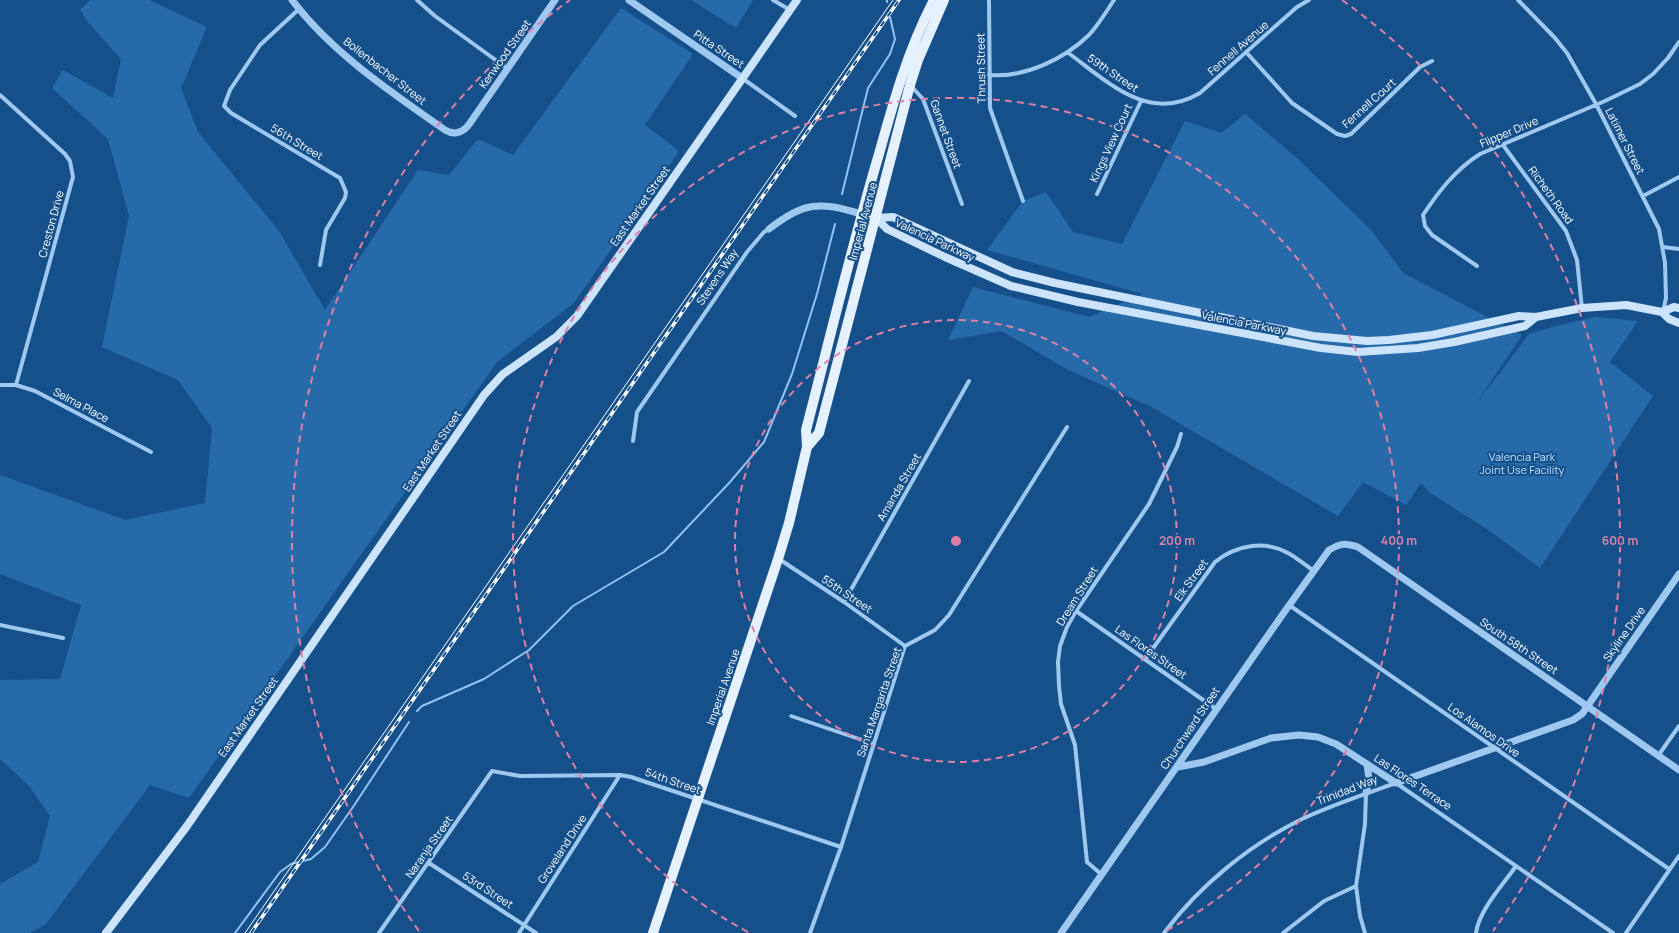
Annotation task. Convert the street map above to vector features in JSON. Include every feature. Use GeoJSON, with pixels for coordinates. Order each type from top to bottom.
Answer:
{"type":"FeatureCollection","features":[{"type":"Feature","properties":{"kind":"main road","name":"East Market Street"},"geometry":{"type":"LineString","coordinates":[[106,933],[187,826],[484,395],[503,374],[556,337],[577,316],[797,0]]}},
{"type":"Feature","properties":{"kind":"main road","name":"Imperial Avenue"},"geometry":{"type":"LineString","coordinates":[[653,933],[789,523],[807,447],[806,430],[861,214],[901,79],[919,28],[934,0]]}},
{"type":"Feature","properties":{"kind":"main road","name":"Imperial Avenue"},"geometry":{"type":"LineString","coordinates":[[807,447],[819,433],[910,85],[918,60],[944,0]]}},
{"type":"Feature","properties":{"kind":"main road","name":"Stevens Way"},"geometry":{"type":"LineString","coordinates":[[861,214],[876,218]]}},
{"type":"Feature","properties":{"kind":"main road","name":"Valencia Parkway"},"geometry":{"type":"LineString","coordinates":[[876,218],[893,217],[1012,272],[1055,283],[1313,336],[1367,341],[1389,340],[1432,335],[1519,316],[1536,317],[1582,308],[1626,305],[1662,312],[1674,307],[1679,308]]}},
{"type":"Feature","properties":{"kind":"main road","name":"Valencia Parkway"},"geometry":{"type":"LineString","coordinates":[[876,218],[887,229],[945,257],[1011,286],[1078,302],[1321,348],[1358,352],[1418,348],[1454,342],[1525,326],[1536,317]]}},
{"type":"Feature","properties":{"kind":"main road","name":"Valencia Parkway"},"geometry":{"type":"LineString","coordinates":[[1662,312],[1669,320],[1679,323]]}},
{"type":"Feature","properties":{"kind":"street","name":"Bollenbacher Street"},"geometry":{"type":"LineString","coordinates":[[292,0],[299,9],[357,65],[445,130],[456,133],[462,131],[472,120]]}},
{"type":"Feature","properties":{"kind":"street"},"geometry":{"type":"LineString","coordinates":[[417,0],[435,16],[508,68]]}},
{"type":"Feature","properties":{"kind":"street","name":"Kenwood Street"},"geometry":{"type":"LineString","coordinates":[[472,120],[555,0]]}},
{"type":"Feature","properties":{"kind":"street","name":"Pitta Street"},"geometry":{"type":"LineString","coordinates":[[629,0],[795,116]]}},
{"type":"Feature","properties":{"kind":"street"},"geometry":{"type":"LineString","coordinates":[[772,0],[790,10]]}},
{"type":"Feature","properties":{"kind":"street","name":"Thrush Street"},"geometry":{"type":"LineString","coordinates":[[989,0],[990,108],[1023,201]]}},
{"type":"Feature","properties":{"kind":"street"},"geometry":{"type":"LineString","coordinates":[[989,75],[1006,75],[1029,70],[1045,64],[1067,52],[1088,35],[1102,20],[1114,0]]}},
{"type":"Feature","properties":{"kind":"street","name":"Fennell Avenue"},"geometry":{"type":"LineString","coordinates":[[1175,103],[1187,100],[1200,93],[1297,8],[1309,0]]}},
{"type":"Feature","properties":{"kind":"street","name":"Latimer Street"},"geometry":{"type":"LineString","coordinates":[[1518,0],[1555,38],[1567,53],[1596,104],[1659,229],[1663,247],[1666,298],[1662,312]]}},
{"type":"Feature","properties":{"kind":"street","name":"56th Street"},"geometry":{"type":"LineString","coordinates":[[299,9],[260,45],[230,90],[224,106],[231,113],[340,178],[346,192],[345,198],[326,230],[320,265]]}},
{"type":"Feature","properties":{"kind":"street","name":"Flipper Drive"},"geometry":{"type":"LineString","coordinates":[[1477,266],[1432,235],[1425,226],[1423,215],[1453,175],[1466,163],[1480,154],[1640,84],[1653,74],[1668,58],[1679,42]]}},
{"type":"Feature","properties":{"kind":"street","name":"59th Street"},"geometry":{"type":"LineString","coordinates":[[1067,52],[1123,92],[1141,101],[1158,104],[1175,103]]}},
{"type":"Feature","properties":{"kind":"street","name":"Fennell Court"},"geometry":{"type":"LineString","coordinates":[[1246,52],[1292,103],[1337,134],[1345,136],[1351,134],[1420,67],[1432,61]]}},
{"type":"Feature","properties":{"kind":"street","name":"Gannet Street"},"geometry":{"type":"LineString","coordinates":[[901,79],[910,85],[923,99],[962,204]]}},
{"type":"Feature","properties":{"kind":"street","name":"Creston Drive"},"geometry":{"type":"LineString","coordinates":[[0,95],[65,154],[70,161],[73,177],[16,385]]}},
{"type":"Feature","properties":{"kind":"street","name":"Kings View Court"},"geometry":{"type":"LineString","coordinates":[[1097,194],[1141,101]]}},
{"type":"Feature","properties":{"kind":"street","name":"Richeth Road"},"geometry":{"type":"LineString","coordinates":[[1503,145],[1566,231],[1577,260],[1582,308]]}},
{"type":"Feature","properties":{"kind":"street"},"geometry":{"type":"LineString","coordinates":[[1643,196],[1679,177]]}},
{"type":"Feature","properties":{"kind":"street","name":"Stevens Way"},"geometry":{"type":"LineString","coordinates":[[633,441],[637,412],[747,252],[764,232],[798,210],[822,205],[861,214]]}},
{"type":"Feature","properties":{"kind":"street"},"geometry":{"type":"LineString","coordinates":[[1663,247],[1679,249]]}},
{"type":"Feature","properties":{"kind":"street","name":"Amanda Street"},"geometry":{"type":"LineString","coordinates":[[844,602],[969,381]]}},
{"type":"Feature","properties":{"kind":"street","name":"Selma Place"},"geometry":{"type":"LineString","coordinates":[[0,385],[16,385],[35,391],[151,452]]}},
{"type":"Feature","properties":{"kind":"street","name":"Santa Margarita Street"},"geometry":{"type":"LineString","coordinates":[[810,933],[841,847],[905,646],[935,630],[949,615],[1067,427]]}},
{"type":"Feature","properties":{"kind":"street","name":"Dream Street"},"geometry":{"type":"LineString","coordinates":[[1101,874],[1087,862],[1075,745],[1062,704],[1059,686],[1058,662],[1060,646],[1067,627],[1076,611],[1149,504],[1177,447],[1181,434]]}},
{"type":"Feature","properties":{"kind":"street","name":"Churchward Street"},"geometry":{"type":"LineString","coordinates":[[1061,933],[1101,874],[1178,767],[1288,605],[1329,550],[1336,545],[1345,544]]}},
{"type":"Feature","properties":{"kind":"street","name":"South 58th Street"},"geometry":{"type":"LineString","coordinates":[[1345,544],[1358,548],[1679,770]]}},
{"type":"Feature","properties":{"kind":"street","name":"Elk Street"},"geometry":{"type":"LineString","coordinates":[[1146,658],[1215,562],[1228,553],[1250,546],[1266,546],[1289,554],[1314,571]]}},
{"type":"Feature","properties":{"kind":"street","name":"55th Street"},"geometry":{"type":"LineString","coordinates":[[778,559],[844,602],[905,646]]}},
{"type":"Feature","properties":{"kind":"street","name":"Skyline Drive"},"geometry":{"type":"LineString","coordinates":[[1587,706],[1679,574]]}},
{"type":"Feature","properties":{"kind":"street","name":"Los Alamos Drive"},"geometry":{"type":"LineString","coordinates":[[1288,605],[1670,869]]}},
{"type":"Feature","properties":{"kind":"street","name":"Las Flores Street"},"geometry":{"type":"LineString","coordinates":[[1076,611],[1146,658],[1216,709]]}},
{"type":"Feature","properties":{"kind":"street"},"geometry":{"type":"LineString","coordinates":[[0,625],[63,638]]}},
{"type":"Feature","properties":{"kind":"street","name":"Trinidad Way"},"geometry":{"type":"LineString","coordinates":[[1164,933],[1184,909],[1217,877],[1273,835],[1303,819],[1366,794],[1573,720],[1582,714],[1587,706]]}},
{"type":"Feature","properties":{"kind":"street"},"geometry":{"type":"LineString","coordinates":[[791,716],[874,744]]}},
{"type":"Feature","properties":{"kind":"street"},"geometry":{"type":"LineString","coordinates":[[1658,756],[1679,726]]}},
{"type":"Feature","properties":{"kind":"street","name":"Las Flores Terrace"},"geometry":{"type":"LineString","coordinates":[[1178,767],[1204,762],[1271,738],[1295,735],[1314,737],[1332,742],[1345,748],[1613,933]]}},
{"type":"Feature","properties":{"kind":"street"},"geometry":{"type":"LineString","coordinates":[[1365,933],[1360,916],[1356,886],[1365,824],[1366,794],[1369,779],[1367,764]]}},
{"type":"Feature","properties":{"kind":"street","name":"54th Street"},"geometry":{"type":"LineString","coordinates":[[492,771],[520,776],[631,776],[841,847]]}},
{"type":"Feature","properties":{"kind":"street","name":"Naranja Street"},"geometry":{"type":"LineString","coordinates":[[379,933],[492,771]]}},
{"type":"Feature","properties":{"kind":"street","name":"Groveland Drive"},"geometry":{"type":"LineString","coordinates":[[519,933],[620,775]]}},
{"type":"Feature","properties":{"kind":"street"},"geometry":{"type":"LineString","coordinates":[[1626,933],[1679,856]]}},
{"type":"Feature","properties":{"kind":"street","name":"53rd Street"},"geometry":{"type":"LineString","coordinates":[[429,863],[536,933]]}},
{"type":"Feature","properties":{"kind":"street"},"geometry":{"type":"LineString","coordinates":[[1476,933],[1485,910],[1516,866]]}},
{"type":"Feature","properties":{"kind":"street"},"geometry":{"type":"LineString","coordinates":[[1283,933],[1324,902],[1356,886]]}},
{"type":"Feature","properties":{"kind":"green space"},"geometry":{"type":"Polygon","coordinates":[[[90,0],[149,0],[207,27],[181,88],[198,132],[279,231],[325,310],[418,170],[449,175],[478,139],[513,155],[621,8],[693,54],[645,125],[679,151],[574,303],[497,362],[189,798],[150,785],[46,924],[30,933],[0,933],[0,884],[38,862],[50,816],[29,786],[0,759],[0,680],[60,679],[81,605],[0,574],[0,475],[125,520],[205,503],[212,428],[178,380],[102,347],[129,216],[108,139],[52,88],[63,70],[113,98],[121,59],[88,22],[80,10],[90,0]]]}},
{"type":"Feature","properties":{"kind":"green space"},"geometry":{"type":"Polygon","coordinates":[[[691,0],[753,0],[736,28],[691,0]]]}},
{"type":"Feature","properties":{"kind":"green space","name":"Valencia Park Joint Use Facility"},"geometry":{"type":"Polygon","coordinates":[[[1245,114],[1298,159],[1372,231],[1403,273],[1522,335],[1476,404],[1529,334],[1595,317],[1638,321],[1610,362],[1653,396],[1540,568],[1487,529],[1430,493],[1421,483],[1406,505],[1363,482],[1338,516],[1150,406],[1066,369],[1002,331],[948,340],[973,287],[1089,317],[1143,294],[987,250],[1023,201],[1046,192],[1073,232],[1122,244],[1185,121],[1221,133],[1245,114]]]}},
{"type":"Feature","properties":{"kind":"waterway"},"geometry":{"type":"LineString","coordinates":[[842,194],[868,88],[890,54],[895,39],[890,17]]}},
{"type":"Feature","properties":{"kind":"waterway"},"geometry":{"type":"LineString","coordinates":[[417,711],[422,706],[484,679],[529,650],[573,606],[664,552],[730,482],[764,442],[792,374],[817,294],[835,224]]}},
{"type":"Feature","properties":{"kind":"waterway"},"geometry":{"type":"LineString","coordinates":[[235,933],[280,872],[291,864],[311,859],[325,847],[409,722]]}},
{"type":"Feature","properties":{"kind":"tram line"},"geometry":{"type":"LineString","coordinates":[[245,933],[893,0]]}},
{"type":"Feature","properties":{"kind":"railway"},"geometry":{"type":"LineString","coordinates":[[251,933],[899,0]]}}]}
